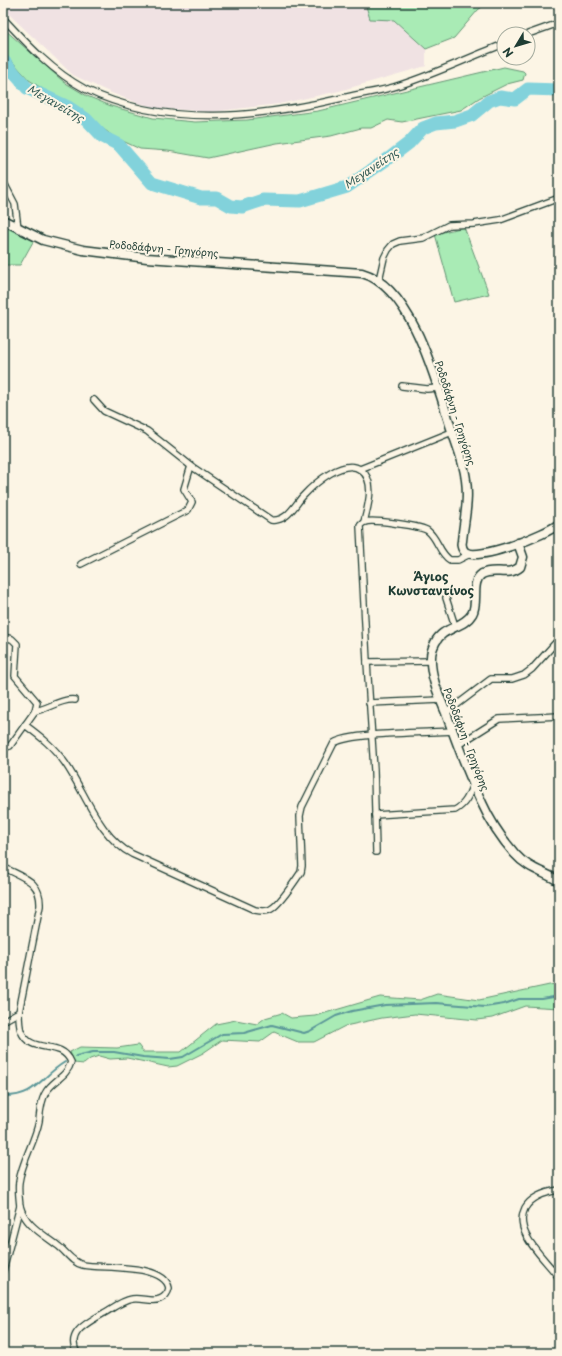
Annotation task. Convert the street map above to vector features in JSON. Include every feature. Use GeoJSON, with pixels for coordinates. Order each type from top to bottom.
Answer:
{"type":"FeatureCollection","features":[{"type":"Feature","properties":{"kind":"main road","name":"Ροδοδάφνη - Γρηγόρης"},"geometry":{"type":"LineString","coordinates":[[3,220],[43,240],[83,250],[154,258],[362,273],[379,280],[401,306],[417,331],[462,458],[466,481],[467,510],[462,547],[470,554]]}},
{"type":"Feature","properties":{"kind":"main road"},"geometry":{"type":"LineString","coordinates":[[470,554],[489,552],[518,543],[548,531],[559,524]]}},
{"type":"Feature","properties":{"kind":"main road","name":"Ροδοδάφνη - Γρηγόρης"},"geometry":{"type":"LineString","coordinates":[[518,543],[523,557],[520,567],[510,573],[486,572],[481,575],[476,584],[474,611],[468,619],[442,633],[437,638],[432,649],[431,661],[441,700],[453,732],[473,784],[492,821],[516,855],[534,869],[559,881]]}},
{"type":"Feature","properties":{"kind":"street"},"geometry":{"type":"LineString","coordinates":[[3,18],[41,57],[85,88],[133,107],[164,113],[216,115],[286,109],[323,103],[400,85],[496,47]]}},
{"type":"Feature","properties":{"kind":"street"},"geometry":{"type":"LineString","coordinates":[[536,31],[559,23]]}},
{"type":"Feature","properties":{"kind":"street"},"geometry":{"type":"LineString","coordinates":[[3,181],[15,204],[18,228]]}},
{"type":"Feature","properties":{"kind":"street"},"geometry":{"type":"LineString","coordinates":[[379,280],[384,258],[393,244],[400,241],[423,238],[449,225],[481,224],[500,220],[559,198]]}},
{"type":"Feature","properties":{"kind":"street"},"geometry":{"type":"LineString","coordinates":[[402,386],[427,389],[438,388]]}},
{"type":"Feature","properties":{"kind":"street"},"geometry":{"type":"LineString","coordinates":[[94,400],[104,411],[147,431],[191,466],[264,516],[277,521],[292,511],[303,496],[325,477],[339,469],[348,467],[360,469],[452,432]]}},
{"type":"Feature","properties":{"kind":"street"},"geometry":{"type":"LineString","coordinates":[[81,564],[188,510],[192,502],[184,489],[191,466]]}},
{"type":"Feature","properties":{"kind":"street"},"geometry":{"type":"LineString","coordinates":[[360,469],[366,475],[370,485],[369,503],[364,522],[360,526],[359,531],[376,852]]}},
{"type":"Feature","properties":{"kind":"street"},"geometry":{"type":"LineString","coordinates":[[364,522],[375,521],[423,528],[433,536],[444,555],[450,560],[458,560],[470,554]]}},
{"type":"Feature","properties":{"kind":"street"},"geometry":{"type":"LineString","coordinates":[[446,598],[455,626]]}},
{"type":"Feature","properties":{"kind":"street"},"geometry":{"type":"LineString","coordinates":[[3,637],[12,639],[17,644],[14,672],[16,678],[35,698],[37,706],[10,746],[3,748]]}},
{"type":"Feature","properties":{"kind":"street"},"geometry":{"type":"LineString","coordinates":[[446,713],[491,679],[512,679],[524,675],[532,669],[559,638]]}},
{"type":"Feature","properties":{"kind":"street"},"geometry":{"type":"LineString","coordinates":[[367,662],[431,661]]}},
{"type":"Feature","properties":{"kind":"street"},"geometry":{"type":"LineString","coordinates":[[35,711],[46,709],[65,701],[75,700]]}},
{"type":"Feature","properties":{"kind":"street"},"geometry":{"type":"LineString","coordinates":[[369,703],[441,700]]}},
{"type":"Feature","properties":{"kind":"street"},"geometry":{"type":"LineString","coordinates":[[458,744],[499,719],[559,716]]}},
{"type":"Feature","properties":{"kind":"street"},"geometry":{"type":"LineString","coordinates":[[25,725],[43,738],[65,763],[101,823],[117,845],[139,857],[259,910],[271,909],[301,872],[300,816],[302,807],[331,746],[343,739],[371,736],[453,732]]}},
{"type":"Feature","properties":{"kind":"street"},"geometry":{"type":"LineString","coordinates":[[375,815],[455,810],[462,806],[466,801],[473,784]]}},
{"type":"Feature","properties":{"kind":"street"},"geometry":{"type":"LineString","coordinates":[[3,867],[31,882],[36,886],[40,894],[38,920],[19,1012],[20,1030],[28,1041],[34,1045],[63,1051],[68,1055],[71,1062],[65,1075],[46,1091],[41,1104],[34,1138],[22,1170],[19,1190],[20,1206],[3,1271]]}},
{"type":"Feature","properties":{"kind":"street"},"geometry":{"type":"LineString","coordinates":[[3,1021],[19,1012]]}},
{"type":"Feature","properties":{"kind":"street"},"geometry":{"type":"LineString","coordinates":[[559,1190],[545,1193],[535,1198],[527,1205],[522,1215],[522,1224],[528,1239],[559,1278]]}},
{"type":"Feature","properties":{"kind":"street"},"geometry":{"type":"LineString","coordinates":[[20,1206],[34,1228],[58,1245],[76,1262],[82,1265],[116,1266],[152,1274],[164,1278],[169,1285],[167,1295],[161,1299],[137,1298],[124,1301],[83,1325],[75,1334],[73,1340],[77,1353]]}},
{"type":"Feature","properties":{"kind":"shaded area"},"geometry":{"type":"Polygon","coordinates":[[[3,3],[365,3],[371,19],[394,20],[426,49],[426,66],[339,91],[279,104],[211,112],[158,108],[138,103],[109,92],[73,75],[3,8],[3,3]]]}},
{"type":"Feature","properties":{"kind":"green space"},"geometry":{"type":"Polygon","coordinates":[[[365,3],[487,3],[478,10],[454,38],[426,49],[394,20],[370,19],[365,3]]]}},
{"type":"Feature","properties":{"kind":"green space"},"geometry":{"type":"Polygon","coordinates":[[[3,28],[64,82],[87,96],[111,106],[153,118],[195,122],[247,120],[318,111],[504,67],[523,71],[525,73],[523,80],[507,84],[479,98],[461,110],[402,122],[388,120],[371,128],[361,128],[331,136],[277,143],[208,158],[168,151],[140,149],[114,137],[70,103],[49,93],[29,80],[12,61],[3,55],[3,28]]]}},
{"type":"Feature","properties":{"kind":"green space"},"geometry":{"type":"Polygon","coordinates":[[[3,224],[34,240],[20,265],[3,265],[3,224]]]}},
{"type":"Feature","properties":{"kind":"green space"},"geometry":{"type":"Polygon","coordinates":[[[464,227],[489,294],[454,302],[435,234],[464,227]]]}},
{"type":"Feature","properties":{"kind":"green space"},"geometry":{"type":"Polygon","coordinates":[[[559,983],[559,1008],[525,1006],[492,1018],[477,1020],[415,1014],[382,1018],[345,1026],[314,1042],[298,1042],[274,1032],[260,1042],[222,1040],[203,1053],[177,1066],[168,1067],[127,1058],[110,1059],[99,1056],[90,1059],[84,1064],[74,1063],[70,1052],[80,1047],[117,1048],[138,1045],[143,1052],[181,1052],[216,1024],[236,1020],[257,1024],[265,1018],[282,1013],[291,1018],[315,1016],[380,997],[420,1000],[437,994],[479,1000],[559,983]]]}},
{"type":"Feature","properties":{"kind":"waterway","name":"Μεγανείτης"},"geometry":{"type":"LineString","coordinates":[[3,60],[27,88],[68,107],[86,119],[103,137],[119,145],[152,183],[201,198],[217,198],[231,206],[242,207],[263,200],[300,201],[347,187],[409,143],[423,128],[436,123],[455,121],[472,115],[489,101],[500,97],[515,99],[528,89],[559,90]]}},
{"type":"Feature","properties":{"kind":"waterway"},"geometry":{"type":"LineString","coordinates":[[76,1056],[93,1052],[114,1052],[143,1057],[170,1059],[183,1057],[222,1034],[244,1033],[272,1025],[304,1033],[336,1016],[352,1011],[385,1005],[436,1003],[485,1007],[504,1004],[519,999],[542,999],[559,996]]}},
{"type":"Feature","properties":{"kind":"waterway"},"geometry":{"type":"LineString","coordinates":[[3,1096],[14,1095],[31,1090],[65,1062]]}},
{"type":"Feature","properties":{"kind":"district","name":"Άγιος Κωνσταντίνος"},"geometry":{"type":"Point","coordinates":[431,583]}}]}
